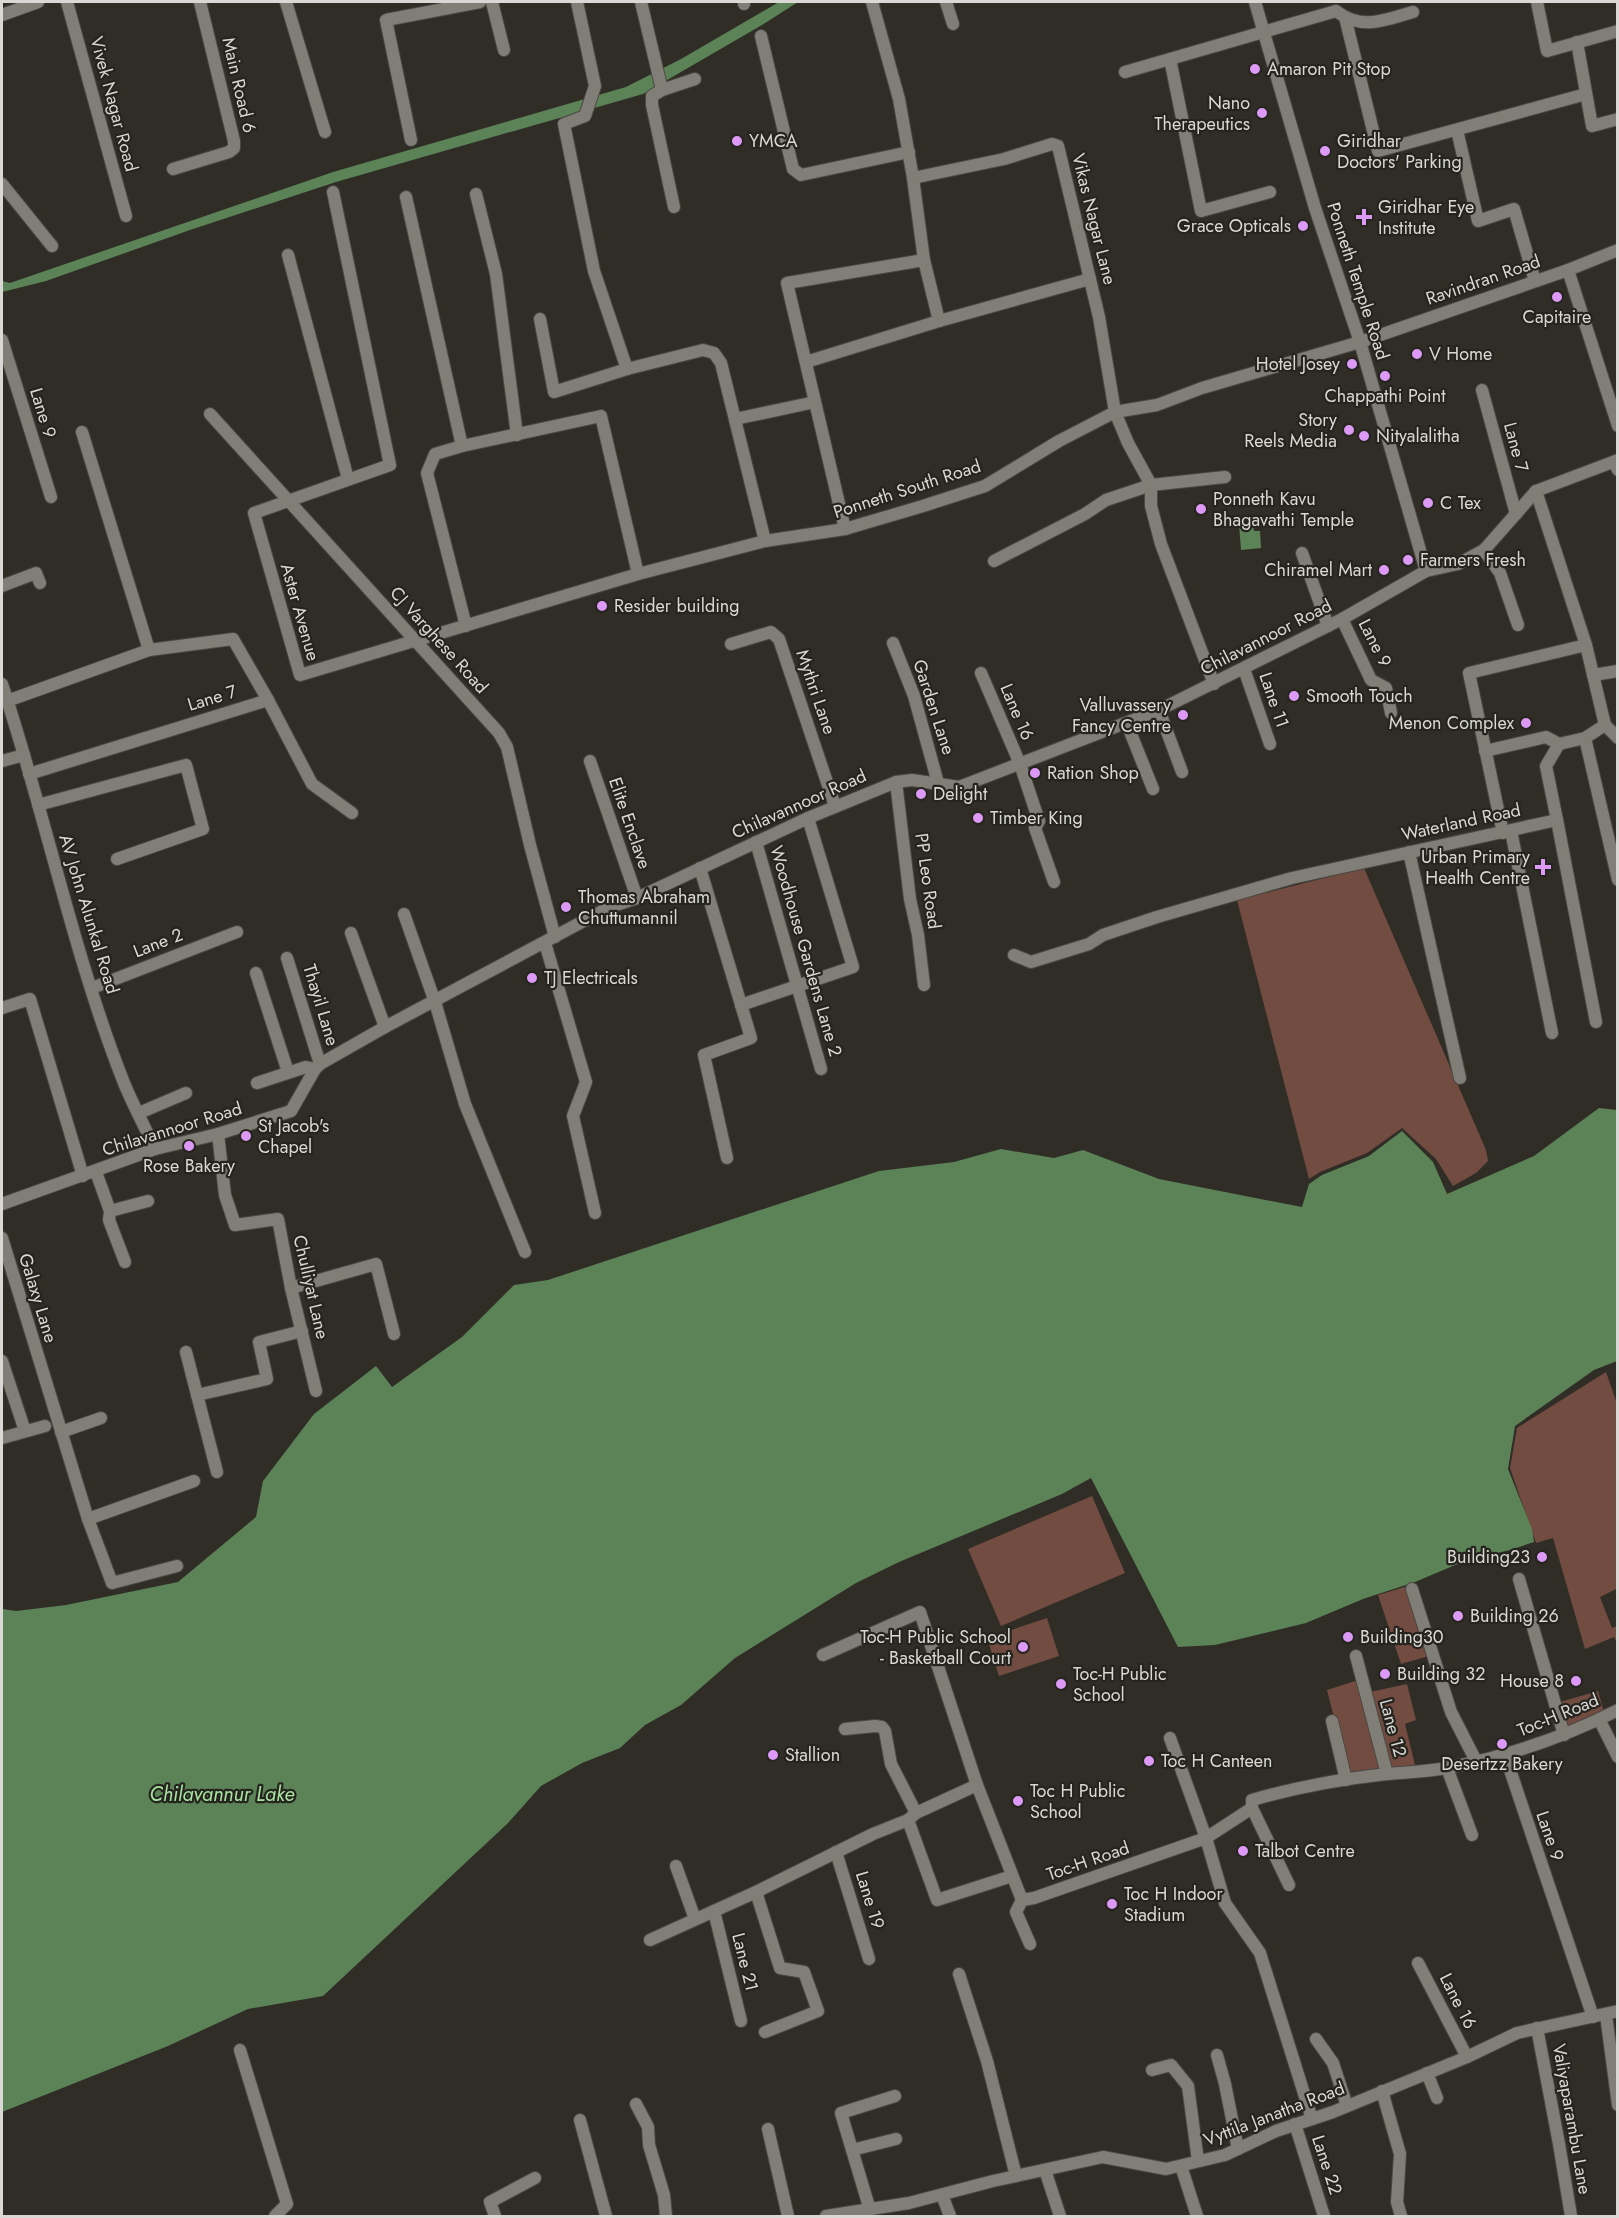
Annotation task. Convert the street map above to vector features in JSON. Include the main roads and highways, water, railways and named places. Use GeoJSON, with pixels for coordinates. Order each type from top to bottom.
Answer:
{"type":"FeatureCollection","features":[{"type":"Feature","properties":{"kind":"water"},"geometry":{"type":"Polygon","coordinates":[[[779,2],[798,2],[643,94],[336,182],[46,281],[2,292],[2,281],[10,283],[333,172],[626,87],[681,59],[779,2]]]}},
{"type":"Feature","properties":{"kind":"water"},"geometry":{"type":"Polygon","coordinates":[[[1253,523],[1254,531],[1260,531],[1261,548],[1241,550],[1239,524],[1253,523]]]}},
{"type":"Feature","properties":{"kind":"water","name":"Chilavannur Lake"},"geometry":{"type":"Polygon","coordinates":[[[1599,1108],[1617,1110],[1617,1361],[1594,1370],[1515,1426],[1508,1469],[1532,1529],[1534,1542],[1467,1560],[1306,1623],[1215,1645],[1178,1647],[1091,1478],[1062,1494],[899,1562],[856,1583],[735,1658],[681,1705],[645,1725],[620,1748],[582,1763],[541,1786],[507,1824],[323,1996],[248,2009],[168,2046],[2,2112],[2,1609],[16,1611],[66,1605],[178,1582],[256,1517],[263,1481],[314,1414],[376,1366],[392,1387],[462,1337],[514,1285],[548,1280],[879,1171],[954,1162],[1001,1149],[1054,1158],[1083,1150],[1159,1179],[1302,1207],[1309,1184],[1322,1175],[1369,1156],[1402,1131],[1433,1162],[1447,1194],[1534,1156],[1599,1108]]]}},
{"type":"Feature","properties":{"kind":"place","name":"Amaron Pit Stop"},"geometry":{"type":"Point","coordinates":[1255,69]}},
{"type":"Feature","properties":{"kind":"place","name":"Nano Therapeutics"},"geometry":{"type":"Point","coordinates":[1262,113]}},
{"type":"Feature","properties":{"kind":"place","name":"YMCA"},"geometry":{"type":"Point","coordinates":[737,141]}},
{"type":"Feature","properties":{"kind":"place","name":"Giridhar Doctors' Parking"},"geometry":{"type":"Point","coordinates":[1325,151]}},
{"type":"Feature","properties":{"kind":"place","name":"Giridhar Eye Institute"},"geometry":{"type":"Point","coordinates":[1364,217]}},
{"type":"Feature","properties":{"kind":"place","name":"Grace Opticals"},"geometry":{"type":"Point","coordinates":[1303,226]}},
{"type":"Feature","properties":{"kind":"place","name":"Capitaire"},"geometry":{"type":"Point","coordinates":[1557,297]}},
{"type":"Feature","properties":{"kind":"place","name":"V Home"},"geometry":{"type":"Point","coordinates":[1417,354]}},
{"type":"Feature","properties":{"kind":"place","name":"Hotel Josey"},"geometry":{"type":"Point","coordinates":[1352,364]}},
{"type":"Feature","properties":{"kind":"place","name":"Chappathi Point"},"geometry":{"type":"Point","coordinates":[1385,376]}},
{"type":"Feature","properties":{"kind":"place","name":"Story Reels Media"},"geometry":{"type":"Point","coordinates":[1349,430]}},
{"type":"Feature","properties":{"kind":"place","name":"Nityalalitha"},"geometry":{"type":"Point","coordinates":[1364,436]}},
{"type":"Feature","properties":{"kind":"place","name":"C Tex"},"geometry":{"type":"Point","coordinates":[1428,503]}},
{"type":"Feature","properties":{"kind":"place","name":"Ponneth Kavu Bhagavathi Temple"},"geometry":{"type":"Point","coordinates":[1201,509]}},
{"type":"Feature","properties":{"kind":"place","name":"Farmers Fresh"},"geometry":{"type":"Point","coordinates":[1408,560]}},
{"type":"Feature","properties":{"kind":"place","name":"Chiramel Mart"},"geometry":{"type":"Point","coordinates":[1384,570]}},
{"type":"Feature","properties":{"kind":"place","name":"Resider building"},"geometry":{"type":"Point","coordinates":[602,606]}},
{"type":"Feature","properties":{"kind":"place","name":"Smooth Touch"},"geometry":{"type":"Point","coordinates":[1294,696]}},
{"type":"Feature","properties":{"kind":"place","name":"Valluvassery Fancy Centre"},"geometry":{"type":"Point","coordinates":[1183,715]}},
{"type":"Feature","properties":{"kind":"place","name":"Menon Complex"},"geometry":{"type":"Point","coordinates":[1526,723]}},
{"type":"Feature","properties":{"kind":"place","name":"Ration Shop"},"geometry":{"type":"Point","coordinates":[1035,773]}},
{"type":"Feature","properties":{"kind":"place","name":"Delight"},"geometry":{"type":"Point","coordinates":[921,794]}},
{"type":"Feature","properties":{"kind":"place","name":"Timber King"},"geometry":{"type":"Point","coordinates":[978,818]}},
{"type":"Feature","properties":{"kind":"place","name":"Urban Primary Health Centre"},"geometry":{"type":"Point","coordinates":[1543,867]}},
{"type":"Feature","properties":{"kind":"place","name":"Thomas Abraham Chuttumannil"},"geometry":{"type":"Point","coordinates":[566,907]}},
{"type":"Feature","properties":{"kind":"place","name":"TJ Electricals"},"geometry":{"type":"Point","coordinates":[532,978]}},
{"type":"Feature","properties":{"kind":"place","name":"St Jacob's Chapel"},"geometry":{"type":"Point","coordinates":[246,1136]}},
{"type":"Feature","properties":{"kind":"place","name":"Rose Bakery"},"geometry":{"type":"Point","coordinates":[189,1146]}},
{"type":"Feature","properties":{"kind":"place","name":"Building23"},"geometry":{"type":"Point","coordinates":[1542,1557]}},
{"type":"Feature","properties":{"kind":"place","name":"Building 26"},"geometry":{"type":"Point","coordinates":[1458,1616]}},
{"type":"Feature","properties":{"kind":"place","name":"Building30"},"geometry":{"type":"Point","coordinates":[1348,1637]}},
{"type":"Feature","properties":{"kind":"place","name":"Toc-H Public School - Basketball Court"},"geometry":{"type":"Point","coordinates":[1023,1647]}},
{"type":"Feature","properties":{"kind":"place","name":"Building 32"},"geometry":{"type":"Point","coordinates":[1385,1674]}},
{"type":"Feature","properties":{"kind":"place","name":"House 8"},"geometry":{"type":"Point","coordinates":[1576,1681]}},
{"type":"Feature","properties":{"kind":"place","name":"Toc-H Public School"},"geometry":{"type":"Point","coordinates":[1061,1684]}},
{"type":"Feature","properties":{"kind":"place","name":"Desertzz Bakery"},"geometry":{"type":"Point","coordinates":[1502,1744]}},
{"type":"Feature","properties":{"kind":"place","name":"Stallion"},"geometry":{"type":"Point","coordinates":[773,1755]}},
{"type":"Feature","properties":{"kind":"place","name":"Toc H Canteen"},"geometry":{"type":"Point","coordinates":[1149,1761]}},
{"type":"Feature","properties":{"kind":"place","name":"Toc H Public School"},"geometry":{"type":"Point","coordinates":[1018,1801]}},
{"type":"Feature","properties":{"kind":"place","name":"Talbot Centre"},"geometry":{"type":"Point","coordinates":[1243,1851]}},
{"type":"Feature","properties":{"kind":"place","name":"Toc H Indoor Stadium"},"geometry":{"type":"Point","coordinates":[1112,1904]}}]}
